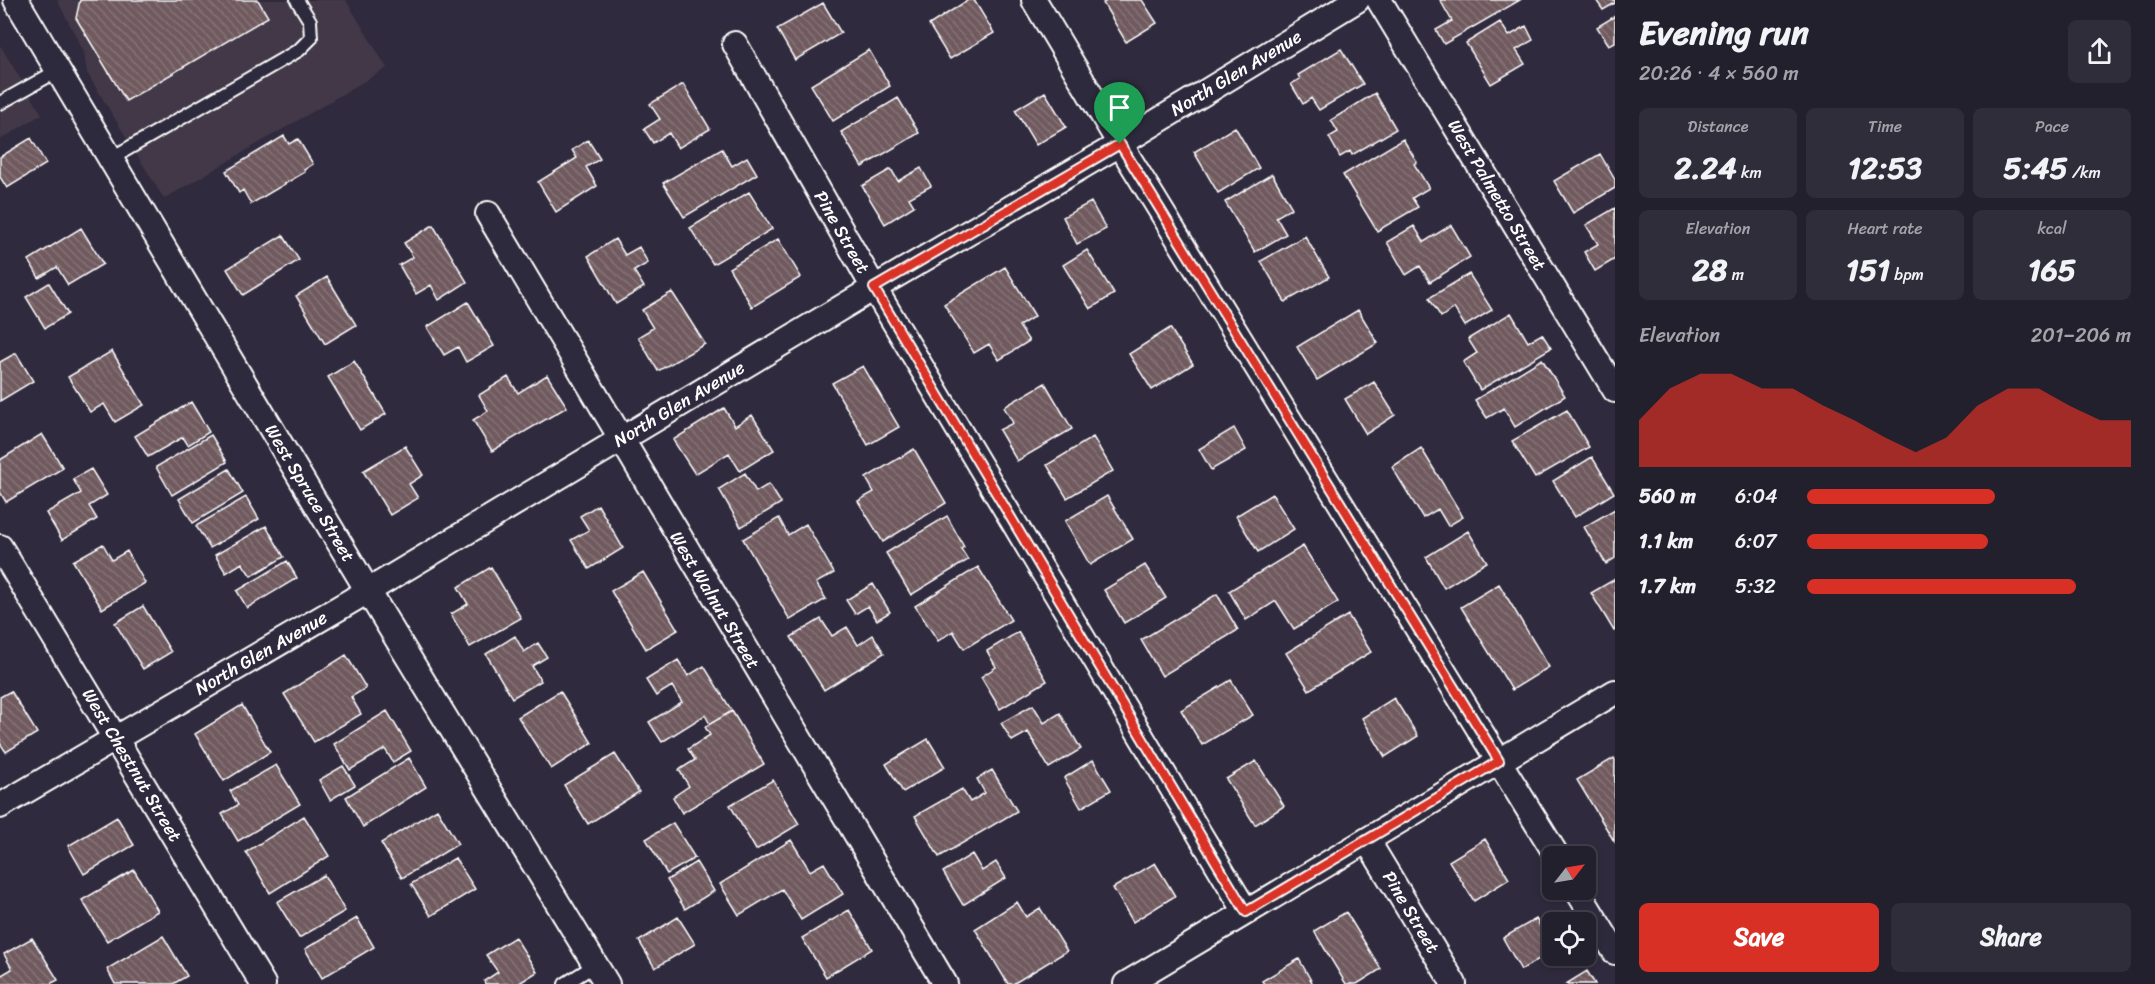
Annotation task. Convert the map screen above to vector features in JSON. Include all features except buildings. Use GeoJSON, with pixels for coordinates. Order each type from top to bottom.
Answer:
{"type":"FeatureCollection","features":[{"type":"Feature","properties":{"kind":"street","name":"West Spruce Street"},"geometry":{"type":"LineString","coordinates":[[16,0],[368,591],[601,975]]}},
{"type":"Feature","properties":{"kind":"street"},"geometry":{"type":"LineString","coordinates":[[1034,0],[1551,846]]}},
{"type":"Feature","properties":{"kind":"street","name":"North Glen Avenue"},"geometry":{"type":"LineString","coordinates":[[0,806],[368,591],[874,288],[1120,144],[1357,0]]}},
{"type":"Feature","properties":{"kind":"street","name":"West Palmetto Street"},"geometry":{"type":"LineString","coordinates":[[1379,0],[1615,390]]}},
{"type":"Feature","properties":{"kind":"street","name":"Pine Street"},"geometry":{"type":"LineString","coordinates":[[735,44],[874,288],[1246,912]]}},
{"type":"Feature","properties":{"kind":"street","name":"West Walnut Street"},"geometry":{"type":"LineString","coordinates":[[488,214],[620,440],[945,984]]}},
{"type":"Feature","properties":{"kind":"street","name":"West Chestnut Street"},"geometry":{"type":"LineString","coordinates":[[0,547],[263,984]]}},
{"type":"Feature","properties":{"kind":"street"},"geometry":{"type":"LineString","coordinates":[[1126,984],[1615,692]]}},
{"type":"Feature","properties":{"kind":"street","name":"Pine Street"},"geometry":{"type":"LineString","coordinates":[[1367,840],[1454,984]]}},
{"type":"Feature","properties":{"kind":"street"},"geometry":{"type":"LineString","coordinates":[[1583,900],[1615,952]]}},
{"type":"Feature","properties":{"kind":"lane"},"geometry":{"type":"LineString","coordinates":[[110,159],[299,50],[311,38],[310,21],[297,0]]}},
{"type":"Feature","properties":{"kind":"lane"},"geometry":{"type":"LineString","coordinates":[[0,103],[57,71]]}},
{"type":"Feature","properties":{"kind":"lane"},"geometry":{"type":"LineString","coordinates":[[565,984],[601,975]]}},
{"type":"Feature","properties":{"kind":"shaded area"},"geometry":{"type":"Polygon","coordinates":[[[57,0],[346,0],[387,68],[164,199],[87,73],[84,52],[57,0]]]}},
{"type":"Feature","properties":{"kind":"shaded area"},"geometry":{"type":"Polygon","coordinates":[[[0,45],[42,114],[0,140],[0,45]]]}},
{"type":"Feature","properties":{"kind":"route"},"geometry":{"type":"LineString","coordinates":[[1120,144],[1499,761],[1246,912],[874,288],[1120,144]]}}]}
